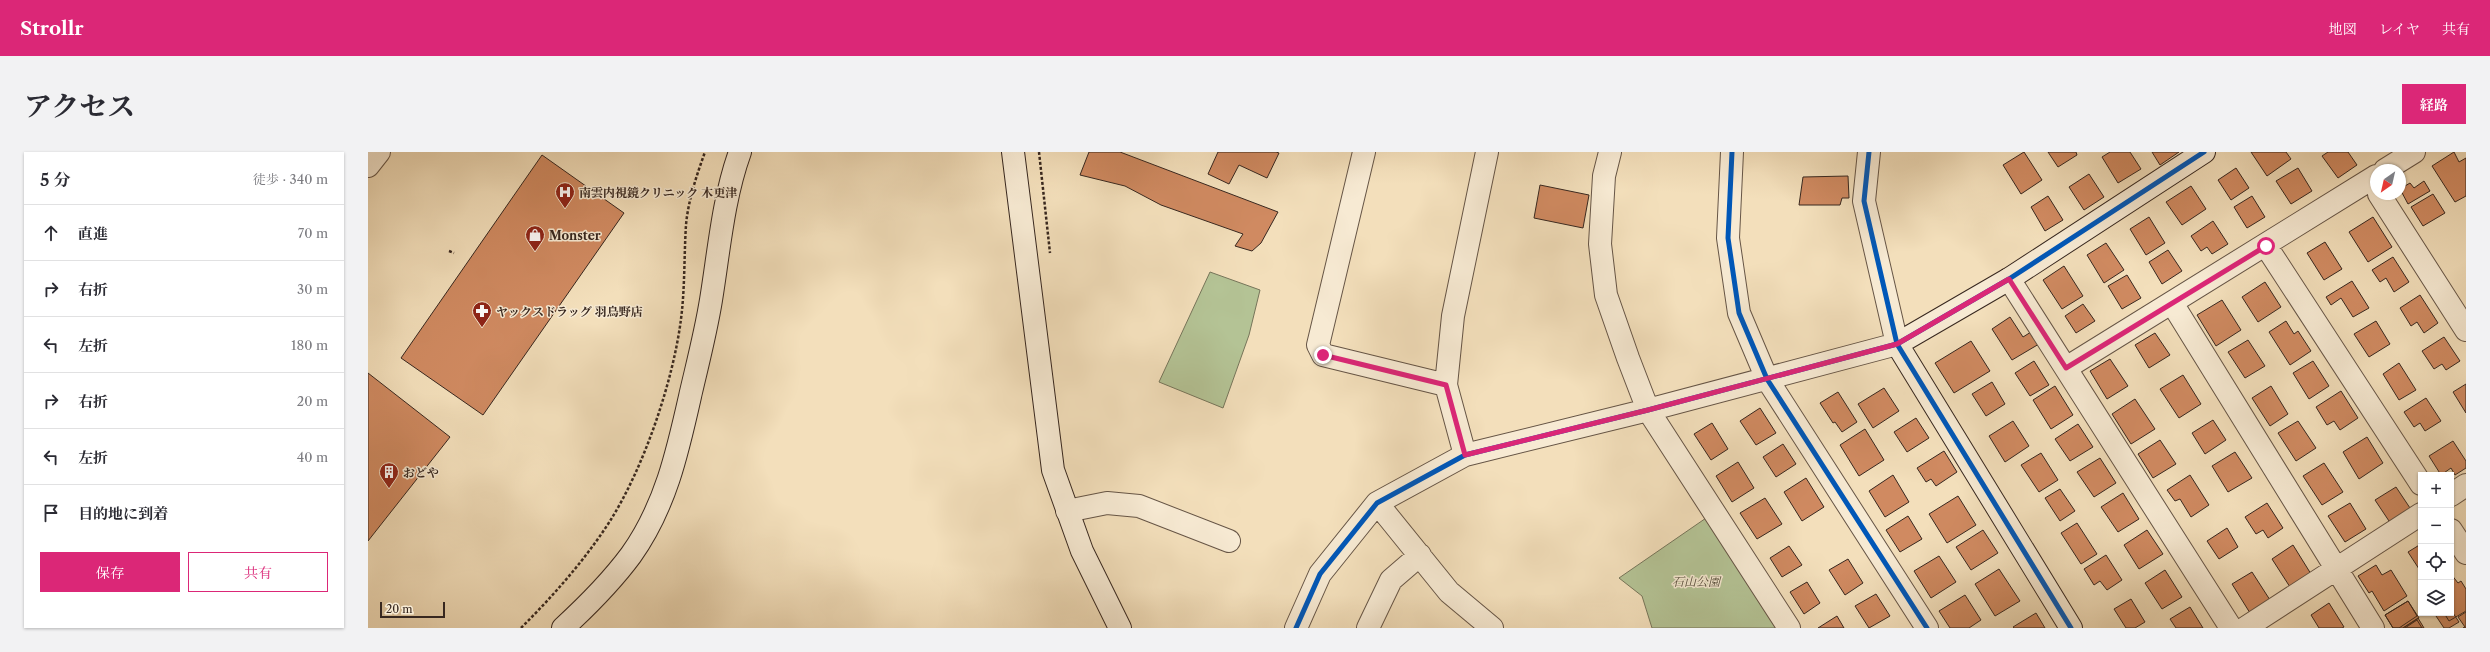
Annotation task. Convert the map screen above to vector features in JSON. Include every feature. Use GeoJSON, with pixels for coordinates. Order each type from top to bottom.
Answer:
{"type":"FeatureCollection","features":[{"type":"Feature","properties":{"kind":"street"},"geometry":{"type":"LineString","coordinates":[[368,166],[379,152]]}},
{"type":"Feature","properties":{"kind":"street"},"geometry":{"type":"LineString","coordinates":[[563,628],[589,603],[631,555],[658,509],[673,470],[705,334],[724,218],[734,169],[740,152]]}},
{"type":"Feature","properties":{"kind":"street"},"geometry":{"type":"LineString","coordinates":[[1013,152],[1053,470],[1082,551],[1120,628]]}},
{"type":"Feature","properties":{"kind":"street"},"geometry":{"type":"LineString","coordinates":[[1364,152],[1318,345],[1323,355],[1446,385]]}},
{"type":"Feature","properties":{"kind":"street"},"geometry":{"type":"LineString","coordinates":[[1465,455],[1446,385],[1453,316],[1487,152]]}},
{"type":"Feature","properties":{"kind":"street"},"geometry":{"type":"LineString","coordinates":[[1610,152],[1604,176],[1600,244],[1606,295],[1648,410],[1789,628]]}},
{"type":"Feature","properties":{"kind":"street"},"geometry":{"type":"LineString","coordinates":[[1732,152],[1728,238],[1739,314],[1767,378],[1927,628]]}},
{"type":"Feature","properties":{"kind":"street"},"geometry":{"type":"LineString","coordinates":[[1869,152],[1864,201],[1897,344],[2071,628]]}},
{"type":"Feature","properties":{"kind":"street"},"geometry":{"type":"LineString","coordinates":[[1296,628],[1320,574],[1377,503],[1465,455],[1648,410],[1897,344],[2009,279],[2203,152]]}},
{"type":"Feature","properties":{"kind":"street"},"geometry":{"type":"LineString","coordinates":[[2399,164],[2414,152]]}},
{"type":"Feature","properties":{"kind":"street"},"geometry":{"type":"LineString","coordinates":[[2066,368],[2266,246],[2370,186]]}},
{"type":"Feature","properties":{"kind":"street"},"geometry":{"type":"LineString","coordinates":[[2388,200],[2466,330]]}},
{"type":"Feature","properties":{"kind":"street"},"geometry":{"type":"LineString","coordinates":[[2266,246],[2418,479]]}},
{"type":"Feature","properties":{"kind":"street"},"geometry":{"type":"LineString","coordinates":[[2009,279],[2231,628]]}},
{"type":"Feature","properties":{"kind":"street"},"geometry":{"type":"LineString","coordinates":[[2172,304],[2374,628]]}},
{"type":"Feature","properties":{"kind":"street"},"geometry":{"type":"LineString","coordinates":[[2454,493],[2466,485]]}},
{"type":"Feature","properties":{"kind":"street"},"geometry":{"type":"LineString","coordinates":[[1067,512],[1107,503],[1139,506],[1190,524],[1229,541]]}},
{"type":"Feature","properties":{"kind":"street"},"geometry":{"type":"LineString","coordinates":[[1377,503],[1449,592],[1492,628]]}},
{"type":"Feature","properties":{"kind":"street"},"geometry":{"type":"LineString","coordinates":[[2245,628],[2418,516]]}},
{"type":"Feature","properties":{"kind":"street"},"geometry":{"type":"LineString","coordinates":[[2454,535],[2466,553]]}},
{"type":"Feature","properties":{"kind":"street"},"geometry":{"type":"LineString","coordinates":[[1368,628],[1391,580],[1420,555]]}},
{"type":"Feature","properties":{"kind":"path"},"geometry":{"type":"LineString","coordinates":[[521,628],[563,584],[610,521],[639,462],[656,419],[672,364],[681,319],[686,223],[705,152]]}},
{"type":"Feature","properties":{"kind":"path"},"geometry":{"type":"LineString","coordinates":[[449,251],[454,253]]}},
{"type":"Feature","properties":{"kind":"green space"},"geometry":{"type":"Polygon","coordinates":[[[1210,272],[1260,290],[1249,335],[1223,408],[1159,382],[1210,272]]]}},
{"type":"Feature","properties":{"kind":"green space","name":"石山公園"},"geometry":{"type":"Polygon","coordinates":[[[1709,516],[1778,628],[1652,628],[1642,596],[1619,578],[1709,516]]]}},
{"type":"Feature","properties":{"kind":"building"},"geometry":{"type":"Polygon","coordinates":[[[1089,152],[1120,152],[1278,212],[1261,243],[1252,251],[1235,246],[1243,234],[1161,205],[1125,186],[1080,175],[1089,152]]]}},
{"type":"Feature","properties":{"kind":"building"},"geometry":{"type":"Polygon","coordinates":[[[1218,152],[1279,153],[1267,178],[1239,165],[1229,184],[1208,174],[1218,152]]]}},
{"type":"Feature","properties":{"kind":"building"},"geometry":{"type":"Polygon","coordinates":[[[2024,152],[2042,180],[2021,194],[2003,165],[2024,152]]]}},
{"type":"Feature","properties":{"kind":"building"},"geometry":{"type":"Polygon","coordinates":[[[2048,152],[2076,152],[2077,155],[2058,167],[2048,152]]]}},
{"type":"Feature","properties":{"kind":"building"},"geometry":{"type":"Polygon","coordinates":[[[2110,152],[2130,152],[2141,169],[2118,183],[2102,157],[2110,152]]]}},
{"type":"Feature","properties":{"kind":"building"},"geometry":{"type":"Polygon","coordinates":[[[2152,152],[2179,152],[2160,165],[2152,152]]]}},
{"type":"Feature","properties":{"kind":"building"},"geometry":{"type":"Polygon","coordinates":[[[2251,152],[2286,152],[2291,159],[2267,176],[2251,152]]]}},
{"type":"Feature","properties":{"kind":"building"},"geometry":{"type":"Polygon","coordinates":[[[2328,152],[2348,152],[2357,165],[2338,178],[2322,156],[2328,152]]]}},
{"type":"Feature","properties":{"kind":"building"},"geometry":{"type":"Polygon","coordinates":[[[2454,152],[2459,162],[2466,158],[2466,196],[2455,202],[2432,166],[2454,152]]]}},
{"type":"Feature","properties":{"kind":"building"},"geometry":{"type":"Polygon","coordinates":[[[542,155],[624,213],[483,415],[401,358],[542,155]]]}},
{"type":"Feature","properties":{"kind":"building"},"geometry":{"type":"Polygon","coordinates":[[[2236,168],[2249,188],[2231,200],[2218,180],[2236,168]]]}},
{"type":"Feature","properties":{"kind":"building"},"geometry":{"type":"Polygon","coordinates":[[[2298,168],[2312,191],[2291,204],[2276,181],[2298,168]]]}},
{"type":"Feature","properties":{"kind":"building"},"geometry":{"type":"Polygon","coordinates":[[[2089,174],[2104,197],[2084,210],[2069,187],[2089,174]]]}},
{"type":"Feature","properties":{"kind":"building"},"geometry":{"type":"Polygon","coordinates":[[[1848,176],[1849,198],[1842,198],[1840,205],[1799,205],[1803,177],[1848,176]]]}},
{"type":"Feature","properties":{"kind":"building"},"geometry":{"type":"Polygon","coordinates":[[[2424,181],[2430,191],[2408,204],[2406,200],[2406,185],[2410,183],[2414,188],[2424,181]]]}},
{"type":"Feature","properties":{"kind":"building"},"geometry":{"type":"Polygon","coordinates":[[[1540,185],[1589,195],[1583,228],[1534,218],[1540,185]]]}},
{"type":"Feature","properties":{"kind":"building"},"geometry":{"type":"Polygon","coordinates":[[[2191,186],[2206,209],[2182,225],[2166,202],[2191,186]]]}},
{"type":"Feature","properties":{"kind":"building"},"geometry":{"type":"Polygon","coordinates":[[[2433,194],[2445,213],[2423,226],[2411,207],[2433,194]]]}},
{"type":"Feature","properties":{"kind":"building"},"geometry":{"type":"Polygon","coordinates":[[[2048,196],[2063,220],[2045,231],[2031,207],[2048,196]]]}},
{"type":"Feature","properties":{"kind":"building"},"geometry":{"type":"Polygon","coordinates":[[[2252,196],[2265,217],[2247,228],[2234,207],[2252,196]]]}},
{"type":"Feature","properties":{"kind":"building"},"geometry":{"type":"Polygon","coordinates":[[[2149,217],[2165,243],[2146,255],[2130,229],[2149,217]]]}},
{"type":"Feature","properties":{"kind":"building"},"geometry":{"type":"Polygon","coordinates":[[[2373,217],[2392,247],[2368,262],[2349,232],[2373,217]]]}},
{"type":"Feature","properties":{"kind":"building"},"geometry":{"type":"Polygon","coordinates":[[[2213,221],[2228,244],[2212,254],[2207,247],[2201,251],[2191,236],[2213,221]]]}},
{"type":"Feature","properties":{"kind":"building"},"geometry":{"type":"Polygon","coordinates":[[[2325,242],[2342,269],[2324,280],[2307,253],[2325,242]]]}},
{"type":"Feature","properties":{"kind":"building"},"geometry":{"type":"Polygon","coordinates":[[[2106,243],[2124,270],[2104,283],[2087,255],[2106,243]]]}},
{"type":"Feature","properties":{"kind":"building"},"geometry":{"type":"Polygon","coordinates":[[[2168,250],[2182,271],[2162,284],[2149,262],[2168,250]]]}},
{"type":"Feature","properties":{"kind":"building"},"geometry":{"type":"Polygon","coordinates":[[[2393,257],[2409,282],[2394,292],[2386,278],[2380,282],[2372,270],[2393,257]]]}},
{"type":"Feature","properties":{"kind":"building"},"geometry":{"type":"Polygon","coordinates":[[[2064,266],[2083,296],[2062,309],[2043,280],[2064,266]]]}},
{"type":"Feature","properties":{"kind":"building"},"geometry":{"type":"Polygon","coordinates":[[[2127,275],[2141,298],[2122,309],[2108,286],[2127,275]]]}},
{"type":"Feature","properties":{"kind":"building"},"geometry":{"type":"Polygon","coordinates":[[[2352,281],[2369,308],[2353,317],[2341,298],[2331,305],[2326,297],[2352,281]]]}},
{"type":"Feature","properties":{"kind":"building"},"geometry":{"type":"Polygon","coordinates":[[[2265,282],[2281,307],[2258,322],[2242,297],[2265,282]]]}},
{"type":"Feature","properties":{"kind":"building"},"geometry":{"type":"Polygon","coordinates":[[[2420,295],[2438,323],[2424,333],[2417,322],[2411,326],[2400,308],[2420,295]]]}},
{"type":"Feature","properties":{"kind":"building"},"geometry":{"type":"Polygon","coordinates":[[[2222,300],[2241,330],[2216,346],[2197,315],[2222,300]]]}},
{"type":"Feature","properties":{"kind":"building"},"geometry":{"type":"Polygon","coordinates":[[[2083,304],[2095,321],[2076,333],[2065,316],[2083,304]]]}},
{"type":"Feature","properties":{"kind":"building"},"geometry":{"type":"Polygon","coordinates":[[[2010,317],[2023,337],[2031,332],[2039,344],[2012,360],[1992,329],[2010,317]]]}},
{"type":"Feature","properties":{"kind":"building"},"geometry":{"type":"Polygon","coordinates":[[[2286,321],[2294,334],[2298,331],[2311,351],[2290,365],[2269,332],[2286,321]]]}},
{"type":"Feature","properties":{"kind":"building"},"geometry":{"type":"Polygon","coordinates":[[[2376,321],[2390,344],[2369,357],[2354,334],[2376,321]]]}},
{"type":"Feature","properties":{"kind":"building"},"geometry":{"type":"Polygon","coordinates":[[[2155,333],[2170,355],[2149,368],[2135,345],[2155,333]]]}},
{"type":"Feature","properties":{"kind":"building"},"geometry":{"type":"Polygon","coordinates":[[[2444,337],[2460,361],[2446,370],[2442,364],[2434,369],[2422,351],[2444,337]]]}},
{"type":"Feature","properties":{"kind":"building"},"geometry":{"type":"Polygon","coordinates":[[[2248,340],[2265,366],[2245,378],[2228,352],[2248,340]]]}},
{"type":"Feature","properties":{"kind":"building"},"geometry":{"type":"Polygon","coordinates":[[[1971,341],[1990,371],[1954,393],[1935,363],[1971,341]]]}},
{"type":"Feature","properties":{"kind":"building"},"geometry":{"type":"Polygon","coordinates":[[[2110,359],[2128,386],[2107,399],[2090,371],[2110,359]]]}},
{"type":"Feature","properties":{"kind":"building"},"geometry":{"type":"Polygon","coordinates":[[[2034,361],[2049,385],[2030,396],[2015,373],[2034,361]]]}},
{"type":"Feature","properties":{"kind":"building"},"geometry":{"type":"Polygon","coordinates":[[[2313,361],[2329,386],[2309,399],[2293,373],[2313,361]]]}},
{"type":"Feature","properties":{"kind":"building"},"geometry":{"type":"Polygon","coordinates":[[[2399,363],[2416,390],[2399,400],[2383,374],[2399,363]]]}},
{"type":"Feature","properties":{"kind":"building","name":"おどや"},"geometry":{"type":"Polygon","coordinates":[[[368,373],[450,437],[368,541],[368,373]]]}},
{"type":"Feature","properties":{"kind":"building"},"geometry":{"type":"Polygon","coordinates":[[[2183,375],[2201,404],[2179,418],[2160,389],[2183,375]]]}},
{"type":"Feature","properties":{"kind":"building"},"geometry":{"type":"Polygon","coordinates":[[[1992,382],[2005,404],[1986,416],[1972,394],[1992,382]]]}},
{"type":"Feature","properties":{"kind":"building"},"geometry":{"type":"Polygon","coordinates":[[[2466,384],[2466,413],[2453,392],[2466,384]]]}},
{"type":"Feature","properties":{"kind":"building"},"geometry":{"type":"Polygon","coordinates":[[[2055,386],[2073,415],[2051,429],[2033,400],[2055,386]]]}},
{"type":"Feature","properties":{"kind":"building"},"geometry":{"type":"Polygon","coordinates":[[[2271,386],[2288,414],[2270,426],[2252,398],[2271,386]]]}},
{"type":"Feature","properties":{"kind":"building"},"geometry":{"type":"Polygon","coordinates":[[[1884,388],[1899,411],[1873,428],[1858,404],[1884,388]]]}},
{"type":"Feature","properties":{"kind":"building"},"geometry":{"type":"Polygon","coordinates":[[[2341,391],[2358,418],[2340,430],[2334,421],[2327,425],[2316,407],[2341,391]]]}},
{"type":"Feature","properties":{"kind":"building"},"geometry":{"type":"Polygon","coordinates":[[[1838,392],[1857,422],[1842,432],[1835,422],[1833,423],[1820,403],[1838,392]]]}},
{"type":"Feature","properties":{"kind":"building"},"geometry":{"type":"Polygon","coordinates":[[[2426,398],[2441,421],[2425,431],[2420,423],[2414,427],[2404,412],[2426,398]]]}},
{"type":"Feature","properties":{"kind":"building"},"geometry":{"type":"Polygon","coordinates":[[[2135,399],[2155,429],[2131,444],[2112,414],[2135,399]]]}},
{"type":"Feature","properties":{"kind":"building"},"geometry":{"type":"Polygon","coordinates":[[[1760,408],[1776,433],[1756,445],[1740,421],[1760,408]]]}},
{"type":"Feature","properties":{"kind":"building"},"geometry":{"type":"Polygon","coordinates":[[[1916,418],[1929,438],[1907,452],[1894,432],[1916,418]]]}},
{"type":"Feature","properties":{"kind":"building"},"geometry":{"type":"Polygon","coordinates":[[[2213,420],[2226,440],[2205,454],[2192,433],[2213,420]]]}},
{"type":"Feature","properties":{"kind":"building"},"geometry":{"type":"Polygon","coordinates":[[[2013,421],[2029,446],[2005,462],[1989,436],[2013,421]]]}},
{"type":"Feature","properties":{"kind":"building"},"geometry":{"type":"Polygon","coordinates":[[[2298,421],[2316,448],[2296,461],[2278,433],[2298,421]]]}},
{"type":"Feature","properties":{"kind":"building"},"geometry":{"type":"Polygon","coordinates":[[[1712,423],[1728,449],[1711,460],[1694,434],[1712,423]]]}},
{"type":"Feature","properties":{"kind":"building"},"geometry":{"type":"Polygon","coordinates":[[[2078,424],[2093,447],[2070,461],[2055,439],[2078,424]]]}},
{"type":"Feature","properties":{"kind":"building"},"geometry":{"type":"Polygon","coordinates":[[[1865,429],[1884,460],[1859,476],[1840,445],[1865,429]]]}},
{"type":"Feature","properties":{"kind":"building"},"geometry":{"type":"Polygon","coordinates":[[[2367,437],[2383,463],[2359,479],[2343,452],[2367,437]]]}},
{"type":"Feature","properties":{"kind":"building"},"geometry":{"type":"Polygon","coordinates":[[[2160,440],[2176,464],[2153,478],[2138,454],[2160,440]]]}},
{"type":"Feature","properties":{"kind":"building"},"geometry":{"type":"Polygon","coordinates":[[[2453,441],[2466,461],[2466,468],[2455,475],[2451,468],[2445,472],[2439,472],[2429,456],[2453,441]]]}},
{"type":"Feature","properties":{"kind":"building"},"geometry":{"type":"Polygon","coordinates":[[[1783,444],[1796,464],[1776,477],[1763,457],[1783,444]]]}},
{"type":"Feature","properties":{"kind":"building"},"geometry":{"type":"Polygon","coordinates":[[[1944,451],[1957,472],[1936,486],[1931,479],[1926,482],[1917,468],[1944,451]]]}},
{"type":"Feature","properties":{"kind":"building"},"geometry":{"type":"Polygon","coordinates":[[[2235,452],[2252,478],[2228,492],[2212,466],[2235,452]]]}},
{"type":"Feature","properties":{"kind":"building"},"geometry":{"type":"Polygon","coordinates":[[[2041,453],[2058,480],[2039,492],[2021,465],[2041,453]]]}},
{"type":"Feature","properties":{"kind":"building"},"geometry":{"type":"Polygon","coordinates":[[[2100,458],[2116,483],[2094,497],[2077,472],[2100,458]]]}},
{"type":"Feature","properties":{"kind":"building"},"geometry":{"type":"Polygon","coordinates":[[[1738,462],[1754,488],[1732,502],[1716,476],[1738,462]]]}},
{"type":"Feature","properties":{"kind":"building"},"geometry":{"type":"Polygon","coordinates":[[[2324,463],[2343,492],[2322,505],[2303,476],[2324,463]]]}},
{"type":"Feature","properties":{"kind":"building"},"geometry":{"type":"Polygon","coordinates":[[[1893,475],[1909,502],[1885,517],[1869,491],[1893,475]]]}},
{"type":"Feature","properties":{"kind":"building"},"geometry":{"type":"Polygon","coordinates":[[[2190,475],[2209,505],[2191,517],[2180,499],[2175,501],[2167,490],[2190,475]]]}},
{"type":"Feature","properties":{"kind":"building"},"geometry":{"type":"Polygon","coordinates":[[[1806,478],[1824,507],[1802,521],[1784,492],[1806,478]]]}},
{"type":"Feature","properties":{"kind":"building"},"geometry":{"type":"Polygon","coordinates":[[[2396,487],[2412,511],[2391,524],[2375,500],[2396,487]]]}},
{"type":"Feature","properties":{"kind":"building"},"geometry":{"type":"Polygon","coordinates":[[[2060,489],[2075,511],[2060,521],[2045,498],[2060,489]]]}},
{"type":"Feature","properties":{"kind":"building"},"geometry":{"type":"Polygon","coordinates":[[[2123,493],[2139,519],[2118,532],[2101,507],[2123,493]]]}},
{"type":"Feature","properties":{"kind":"building"},"geometry":{"type":"Polygon","coordinates":[[[1958,496],[1976,525],[1947,543],[1929,514],[1958,496]]]}},
{"type":"Feature","properties":{"kind":"building"},"geometry":{"type":"Polygon","coordinates":[[[1765,498],[1782,524],[1757,539],[1740,513],[1765,498]]]}},
{"type":"Feature","properties":{"kind":"building"},"geometry":{"type":"Polygon","coordinates":[[[2267,503],[2283,528],[2268,538],[2263,530],[2256,534],[2245,517],[2267,503]]]}},
{"type":"Feature","properties":{"kind":"building"},"geometry":{"type":"Polygon","coordinates":[[[2350,503],[2366,529],[2345,542],[2328,516],[2350,503]]]}},
{"type":"Feature","properties":{"kind":"building"},"geometry":{"type":"Polygon","coordinates":[[[1908,516],[1922,539],[1900,552],[1886,530],[1908,516]]]}},
{"type":"Feature","properties":{"kind":"building"},"geometry":{"type":"Polygon","coordinates":[[[2077,523],[2097,554],[2081,564],[2061,533],[2077,523]]]}},
{"type":"Feature","properties":{"kind":"building"},"geometry":{"type":"Polygon","coordinates":[[[2227,528],[2238,547],[2219,559],[2207,541],[2227,528]]]}},
{"type":"Feature","properties":{"kind":"building"},"geometry":{"type":"Polygon","coordinates":[[[1983,530],[1998,553],[1971,570],[1956,547],[1983,530]]]}},
{"type":"Feature","properties":{"kind":"building"},"geometry":{"type":"Polygon","coordinates":[[[2147,530],[2163,554],[2139,569],[2124,545],[2147,530]]]}},
{"type":"Feature","properties":{"kind":"building"},"geometry":{"type":"Polygon","coordinates":[[[2293,545],[2311,574],[2290,587],[2272,559],[2293,545]]]}},
{"type":"Feature","properties":{"kind":"building"},"geometry":{"type":"Polygon","coordinates":[[[1789,546],[1802,565],[1782,577],[1770,558],[1789,546]]]}},
{"type":"Feature","properties":{"kind":"building"},"geometry":{"type":"Polygon","coordinates":[[[2418,546],[2418,567],[2408,552],[2418,546]]]}},
{"type":"Feature","properties":{"kind":"building"},"geometry":{"type":"Polygon","coordinates":[[[2106,555],[2122,580],[2107,590],[2100,581],[2094,585],[2084,569],[2106,555]]]}},
{"type":"Feature","properties":{"kind":"building"},"geometry":{"type":"Polygon","coordinates":[[[1939,556],[1956,582],[1931,598],[1914,571],[1939,556]]]}},
{"type":"Feature","properties":{"kind":"building"},"geometry":{"type":"Polygon","coordinates":[[[1848,559],[1863,583],[1845,595],[1829,570],[1848,559]]]}},
{"type":"Feature","properties":{"kind":"building"},"geometry":{"type":"Polygon","coordinates":[[[2376,565],[2382,575],[2391,570],[2407,596],[2384,611],[2372,591],[2369,593],[2358,576],[2376,565]]]}},
{"type":"Feature","properties":{"kind":"building"},"geometry":{"type":"Polygon","coordinates":[[[1999,569],[2020,601],[1995,616],[1975,584],[1999,569]]]}},
{"type":"Feature","properties":{"kind":"building"},"geometry":{"type":"Polygon","coordinates":[[[2165,570],[2182,597],[2162,609],[2145,583],[2165,570]]]}},
{"type":"Feature","properties":{"kind":"building"},"geometry":{"type":"Polygon","coordinates":[[[2252,572],[2270,600],[2250,613],[2232,584],[2252,572]]]}},
{"type":"Feature","properties":{"kind":"building"},"geometry":{"type":"Polygon","coordinates":[[[2454,578],[2458,583],[2461,581],[2466,589],[2466,611],[2449,621],[2446,616],[2454,616],[2454,578]]]}},
{"type":"Feature","properties":{"kind":"building"},"geometry":{"type":"Polygon","coordinates":[[[1807,582],[1820,603],[1804,614],[1790,592],[1807,582]]]}},
{"type":"Feature","properties":{"kind":"building"},"geometry":{"type":"Polygon","coordinates":[[[1876,594],[1890,616],[1869,628],[1855,606],[1876,594]]]}},
{"type":"Feature","properties":{"kind":"building"},"geometry":{"type":"Polygon","coordinates":[[[1965,595],[1981,620],[1969,628],[1950,628],[1939,611],[1965,595]]]}},
{"type":"Feature","properties":{"kind":"building"},"geometry":{"type":"Polygon","coordinates":[[[2131,599],[2145,622],[2135,628],[2126,628],[2114,609],[2131,599]]]}},
{"type":"Feature","properties":{"kind":"building"},"geometry":{"type":"Polygon","coordinates":[[[2408,601],[2417,616],[2399,628],[2393,628],[2385,615],[2408,601]]]}},
{"type":"Feature","properties":{"kind":"building"},"geometry":{"type":"Polygon","coordinates":[[[2408,601],[2419,618],[2403,628],[2393,628],[2385,615],[2408,601]]]}},
{"type":"Feature","properties":{"kind":"building"},"geometry":{"type":"Polygon","coordinates":[[[2329,603],[2344,627],[2319,628],[2311,615],[2329,603]]]}},
{"type":"Feature","properties":{"kind":"building"},"geometry":{"type":"Polygon","coordinates":[[[2190,607],[2203,628],[2176,628],[2170,619],[2190,607]]]}},
{"type":"Feature","properties":{"kind":"building"},"geometry":{"type":"Polygon","coordinates":[[[2466,612],[2466,628],[2463,628],[2465,627],[2458,617],[2466,612]]]}},
{"type":"Feature","properties":{"kind":"building"},"geometry":{"type":"Polygon","coordinates":[[[2036,613],[2045,628],[2013,627],[2036,613]]]}},
{"type":"Feature","properties":{"kind":"building"},"geometry":{"type":"Polygon","coordinates":[[[2454,614],[2459,622],[2449,628],[2444,628],[2436,616],[2454,616],[2454,614]]]}},
{"type":"Feature","properties":{"kind":"building"},"geometry":{"type":"Polygon","coordinates":[[[1837,616],[1844,628],[1818,628],[1837,616]]]}},
{"type":"Feature","properties":{"kind":"building"},"geometry":{"type":"Polygon","coordinates":[[[2418,618],[2424,628],[2403,628],[2418,618]]]}},
{"type":"Feature","properties":{"kind":"building"},"geometry":{"type":"Polygon","coordinates":[[[2417,620],[2422,628],[2405,628],[2417,620]]]}},
{"type":"Feature","properties":{"kind":"cycle path"},"geometry":{"type":"LineString","coordinates":[[1732,152],[1728,238],[1739,313],[1767,379],[1927,628]]}},
{"type":"Feature","properties":{"kind":"cycle path"},"geometry":{"type":"LineString","coordinates":[[1869,152],[1864,201],[1897,344],[2071,628]]}},
{"type":"Feature","properties":{"kind":"cycle path"},"geometry":{"type":"LineString","coordinates":[[1296,628],[1320,574],[1377,503],[1465,455],[1648,410],[1897,344],[2009,279],[2204,152]]}},
{"type":"Feature","properties":{"kind":"place","name":"南雲内視鏡クリニック 木更津"},"geometry":{"type":"Point","coordinates":[565,209]}},
{"type":"Feature","properties":{"kind":"place","name":"Monster"},"geometry":{"type":"Point","coordinates":[535,252]}},
{"type":"Feature","properties":{"kind":"place","name":"ヤックスドラッグ 羽鳥野店"},"geometry":{"type":"Point","coordinates":[482,328]}},
{"type":"Feature","properties":{"kind":"place","name":"おどや"},"geometry":{"type":"Point","coordinates":[389,489]}},
{"type":"Feature","properties":{"kind":"route"},"geometry":{"type":"LineString","coordinates":[[1323,355],[1446,385],[1465,455],[1648,410],[1897,344],[2009,279],[2066,368],[2266,246]]}}]}
